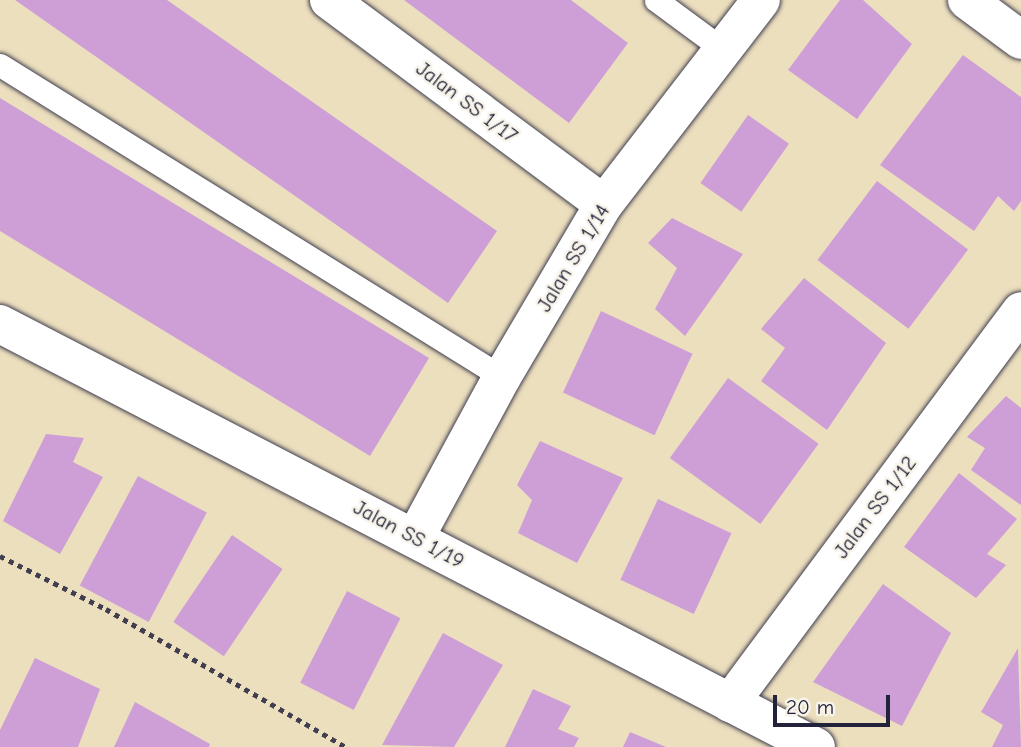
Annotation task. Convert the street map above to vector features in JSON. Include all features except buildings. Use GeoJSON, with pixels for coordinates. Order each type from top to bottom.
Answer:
{"type":"FeatureCollection","features":[{"type":"Feature","properties":{"kind":"street","name":"Jalan SS 1/17"},"geometry":{"type":"LineString","coordinates":[[329,0],[604,204]]}},
{"type":"Feature","properties":{"kind":"street","name":"Jalan SS 1/14"},"geometry":{"type":"LineString","coordinates":[[416,536],[502,376],[604,204],[721,48],[761,0]]}},
{"type":"Feature","properties":{"kind":"street"},"geometry":{"type":"LineString","coordinates":[[967,0],[1021,40]]}},
{"type":"Feature","properties":{"kind":"street","name":"Jalan SS 1/12"},"geometry":{"type":"LineString","coordinates":[[730,703],[1021,311]]}},
{"type":"Feature","properties":{"kind":"street","name":"Jalan SS 1/19"},"geometry":{"type":"LineString","coordinates":[[0,324],[416,536],[816,747]]}},
{"type":"Feature","properties":{"kind":"lane"},"geometry":{"type":"LineString","coordinates":[[656,0],[721,48]]}},
{"type":"Feature","properties":{"kind":"lane"},"geometry":{"type":"LineString","coordinates":[[0,65],[502,376]]}},
{"type":"Feature","properties":{"kind":"path"},"geometry":{"type":"LineString","coordinates":[[0,556],[106,609],[346,747]]}}]}
